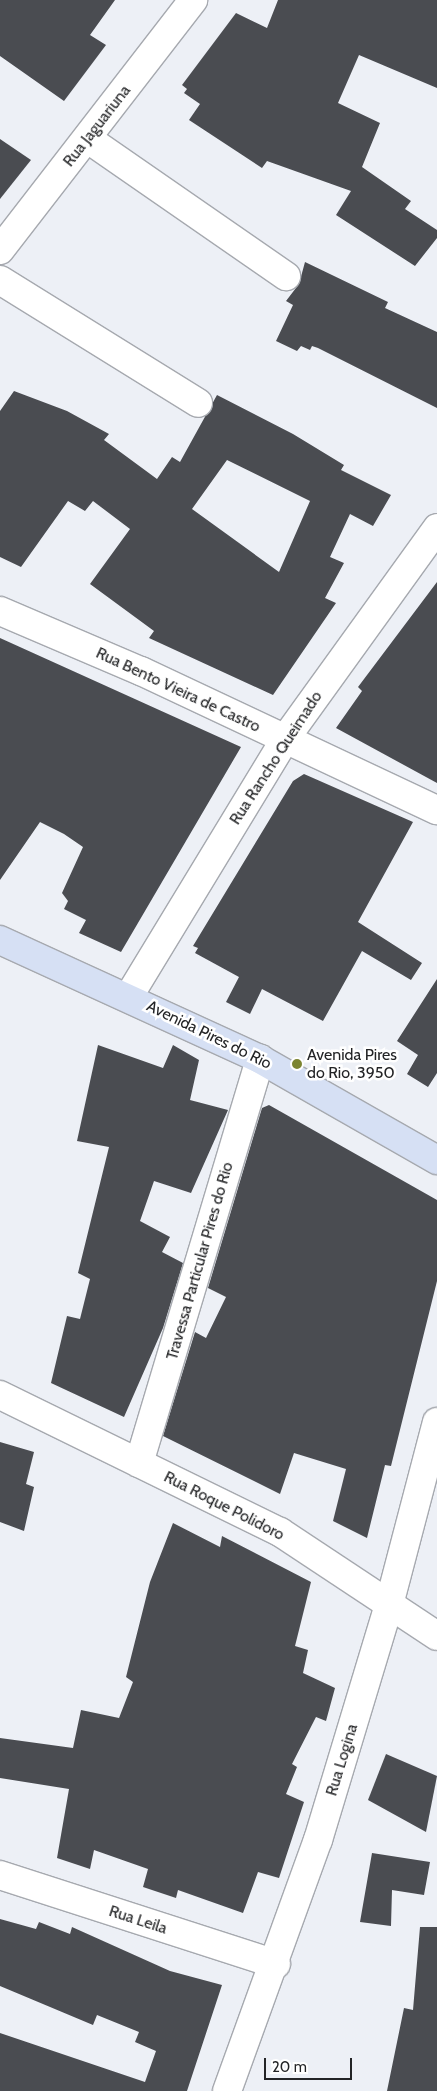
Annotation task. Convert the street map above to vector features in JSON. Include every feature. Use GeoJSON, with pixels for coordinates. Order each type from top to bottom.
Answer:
{"type":"FeatureCollection","features":[{"type":"Feature","properties":{"kind":"main road","name":"Avenida Pires do Rio"},"geometry":{"type":"LineString","coordinates":[[0,940],[129,996],[260,1059],[437,1160]]}},
{"type":"Feature","properties":{"kind":"street","name":"Rua Jaguariuna"},"geometry":{"type":"LineString","coordinates":[[0,250],[88,140],[193,0]]}},
{"type":"Feature","properties":{"kind":"street"},"geometry":{"type":"LineString","coordinates":[[88,140],[286,276]]}},
{"type":"Feature","properties":{"kind":"street"},"geometry":{"type":"LineString","coordinates":[[0,280],[198,403]]}},
{"type":"Feature","properties":{"kind":"street","name":"Rua Rancho Queimado"},"geometry":{"type":"LineString","coordinates":[[129,996],[285,739],[437,528]]}},
{"type":"Feature","properties":{"kind":"street","name":"Rua Bento Vieira de Castro"},"geometry":{"type":"LineString","coordinates":[[0,611],[285,739],[437,810]]}},
{"type":"Feature","properties":{"kind":"street","name":"Travessa Particular Pires do Rio"},"geometry":{"type":"LineString","coordinates":[[139,1463],[260,1059]]}},
{"type":"Feature","properties":{"kind":"street","name":"Rua Roque Polidoro"},"geometry":{"type":"LineString","coordinates":[[0,1395],[280,1532],[390,1601],[437,1636]]}},
{"type":"Feature","properties":{"kind":"street","name":"Rua Logina"},"geometry":{"type":"LineString","coordinates":[[227,2091],[276,1964],[390,1601],[437,1422]]}},
{"type":"Feature","properties":{"kind":"street","name":"Rua Leila"},"geometry":{"type":"LineString","coordinates":[[0,1875],[276,1964]]}},
{"type":"Feature","properties":{"kind":"building"},"geometry":{"type":"Polygon","coordinates":[[[0,0],[115,0],[90,35],[106,45],[64,101],[0,56],[0,0]]]}},
{"type":"Feature","properties":{"kind":"building"},"geometry":{"type":"Polygon","coordinates":[[[278,0],[437,0],[437,88],[359,55],[338,103],[380,123],[362,167],[411,201],[405,209],[437,230],[437,238],[415,266],[336,215],[351,191],[267,161],[262,168],[189,120],[200,104],[184,93],[187,89],[182,85],[236,13],[267,28],[278,0]]]}},
{"type":"Feature","properties":{"kind":"building"},"geometry":{"type":"Polygon","coordinates":[[[0,139],[31,160],[0,199],[0,139]]]}},
{"type":"Feature","properties":{"kind":"building"},"geometry":{"type":"Polygon","coordinates":[[[305,262],[388,302],[385,308],[437,332],[437,408],[318,348],[312,346],[310,350],[301,346],[297,351],[276,341],[293,305],[286,301],[299,284],[305,262]]]}},
{"type":"Feature","properties":{"kind":"building"},"geometry":{"type":"Polygon","coordinates":[[[14,391],[67,411],[109,434],[104,440],[157,479],[172,457],[180,462],[217,395],[293,434],[344,465],[341,470],[391,495],[373,526],[350,514],[330,557],[344,563],[325,598],[336,603],[273,695],[149,638],[154,631],[90,584],[130,529],[93,501],[85,511],[68,501],[21,567],[0,557],[0,411],[14,391]],[[227,460],[192,509],[279,572],[310,501],[227,460]]]}},
{"type":"Feature","properties":{"kind":"building"},"geometry":{"type":"Polygon","coordinates":[[[437,582],[437,783],[336,728],[362,691],[358,687],[437,582]]]}},
{"type":"Feature","properties":{"kind":"building"},"geometry":{"type":"Polygon","coordinates":[[[0,638],[241,747],[121,952],[79,933],[86,920],[64,909],[68,901],[62,893],[83,847],[64,834],[40,822],[0,880],[0,638]]]}},
{"type":"Feature","properties":{"kind":"building"},"geometry":{"type":"Polygon","coordinates":[[[304,774],[413,822],[358,922],[422,963],[411,980],[362,951],[323,1021],[262,989],[250,1014],[226,1002],[239,977],[195,953],[198,948],[193,946],[293,781],[304,774]]]}},
{"type":"Feature","properties":{"kind":"building"},"geometry":{"type":"Polygon","coordinates":[[[437,979],[437,1073],[428,1087],[407,1074],[418,1055],[397,1041],[437,979]]]}},
{"type":"Feature","properties":{"kind":"building"},"geometry":{"type":"Polygon","coordinates":[[[98,1045],[163,1068],[173,1045],[199,1060],[190,1100],[228,1110],[191,1193],[154,1181],[140,1221],[170,1237],[162,1252],[183,1263],[163,1328],[124,1417],[51,1383],[67,1316],[80,1319],[90,1279],[78,1273],[109,1147],[77,1141],[98,1045]]]}},
{"type":"Feature","properties":{"kind":"building"},"geometry":{"type":"Polygon","coordinates":[[[269,1105],[437,1200],[437,1281],[391,1466],[385,1465],[367,1538],[333,1521],[346,1469],[294,1453],[280,1494],[163,1436],[195,1332],[206,1338],[226,1297],[208,1288],[262,1108],[269,1105]]]}},
{"type":"Feature","properties":{"kind":"building"},"geometry":{"type":"Polygon","coordinates":[[[0,1442],[34,1452],[26,1484],[34,1487],[24,1531],[0,1522],[0,1442]]]}},
{"type":"Feature","properties":{"kind":"building"},"geometry":{"type":"Polygon","coordinates":[[[173,1523],[220,1547],[222,1536],[311,1582],[295,1646],[308,1650],[303,1673],[335,1688],[326,1721],[316,1717],[292,1764],[297,1767],[286,1794],[304,1802],[279,1878],[258,1872],[243,1913],[178,1890],[176,1898],[143,1887],[148,1869],[94,1850],[90,1869],[57,1858],[69,1789],[0,1778],[0,1738],[73,1748],[81,1710],[119,1718],[133,1682],[126,1677],[150,1582],[173,1523]]]}},
{"type":"Feature","properties":{"kind":"building"},"geometry":{"type":"Polygon","coordinates":[[[386,1754],[437,1776],[426,1832],[368,1800],[386,1754]]]}},
{"type":"Feature","properties":{"kind":"building"},"geometry":{"type":"Polygon","coordinates":[[[372,1853],[430,1862],[424,1895],[392,1890],[391,1926],[360,1922],[372,1853]]]}},
{"type":"Feature","properties":{"kind":"building"},"geometry":{"type":"Polygon","coordinates":[[[0,1919],[36,1929],[39,1922],[70,1934],[72,1927],[170,1971],[222,1985],[187,2091],[0,2091],[0,2033],[145,2082],[156,2051],[135,2042],[139,2032],[97,2015],[93,2025],[0,1986],[0,1919]]]}},
{"type":"Feature","properties":{"kind":"building"},"geometry":{"type":"Polygon","coordinates":[[[420,1927],[437,1927],[437,2091],[387,2091],[404,2008],[413,2010],[420,1927]]]}},
{"type":"Feature","properties":{"kind":"place","name":"Avenida Pires do Rio, 3950"},"geometry":{"type":"Point","coordinates":[297,1064]}}]}
